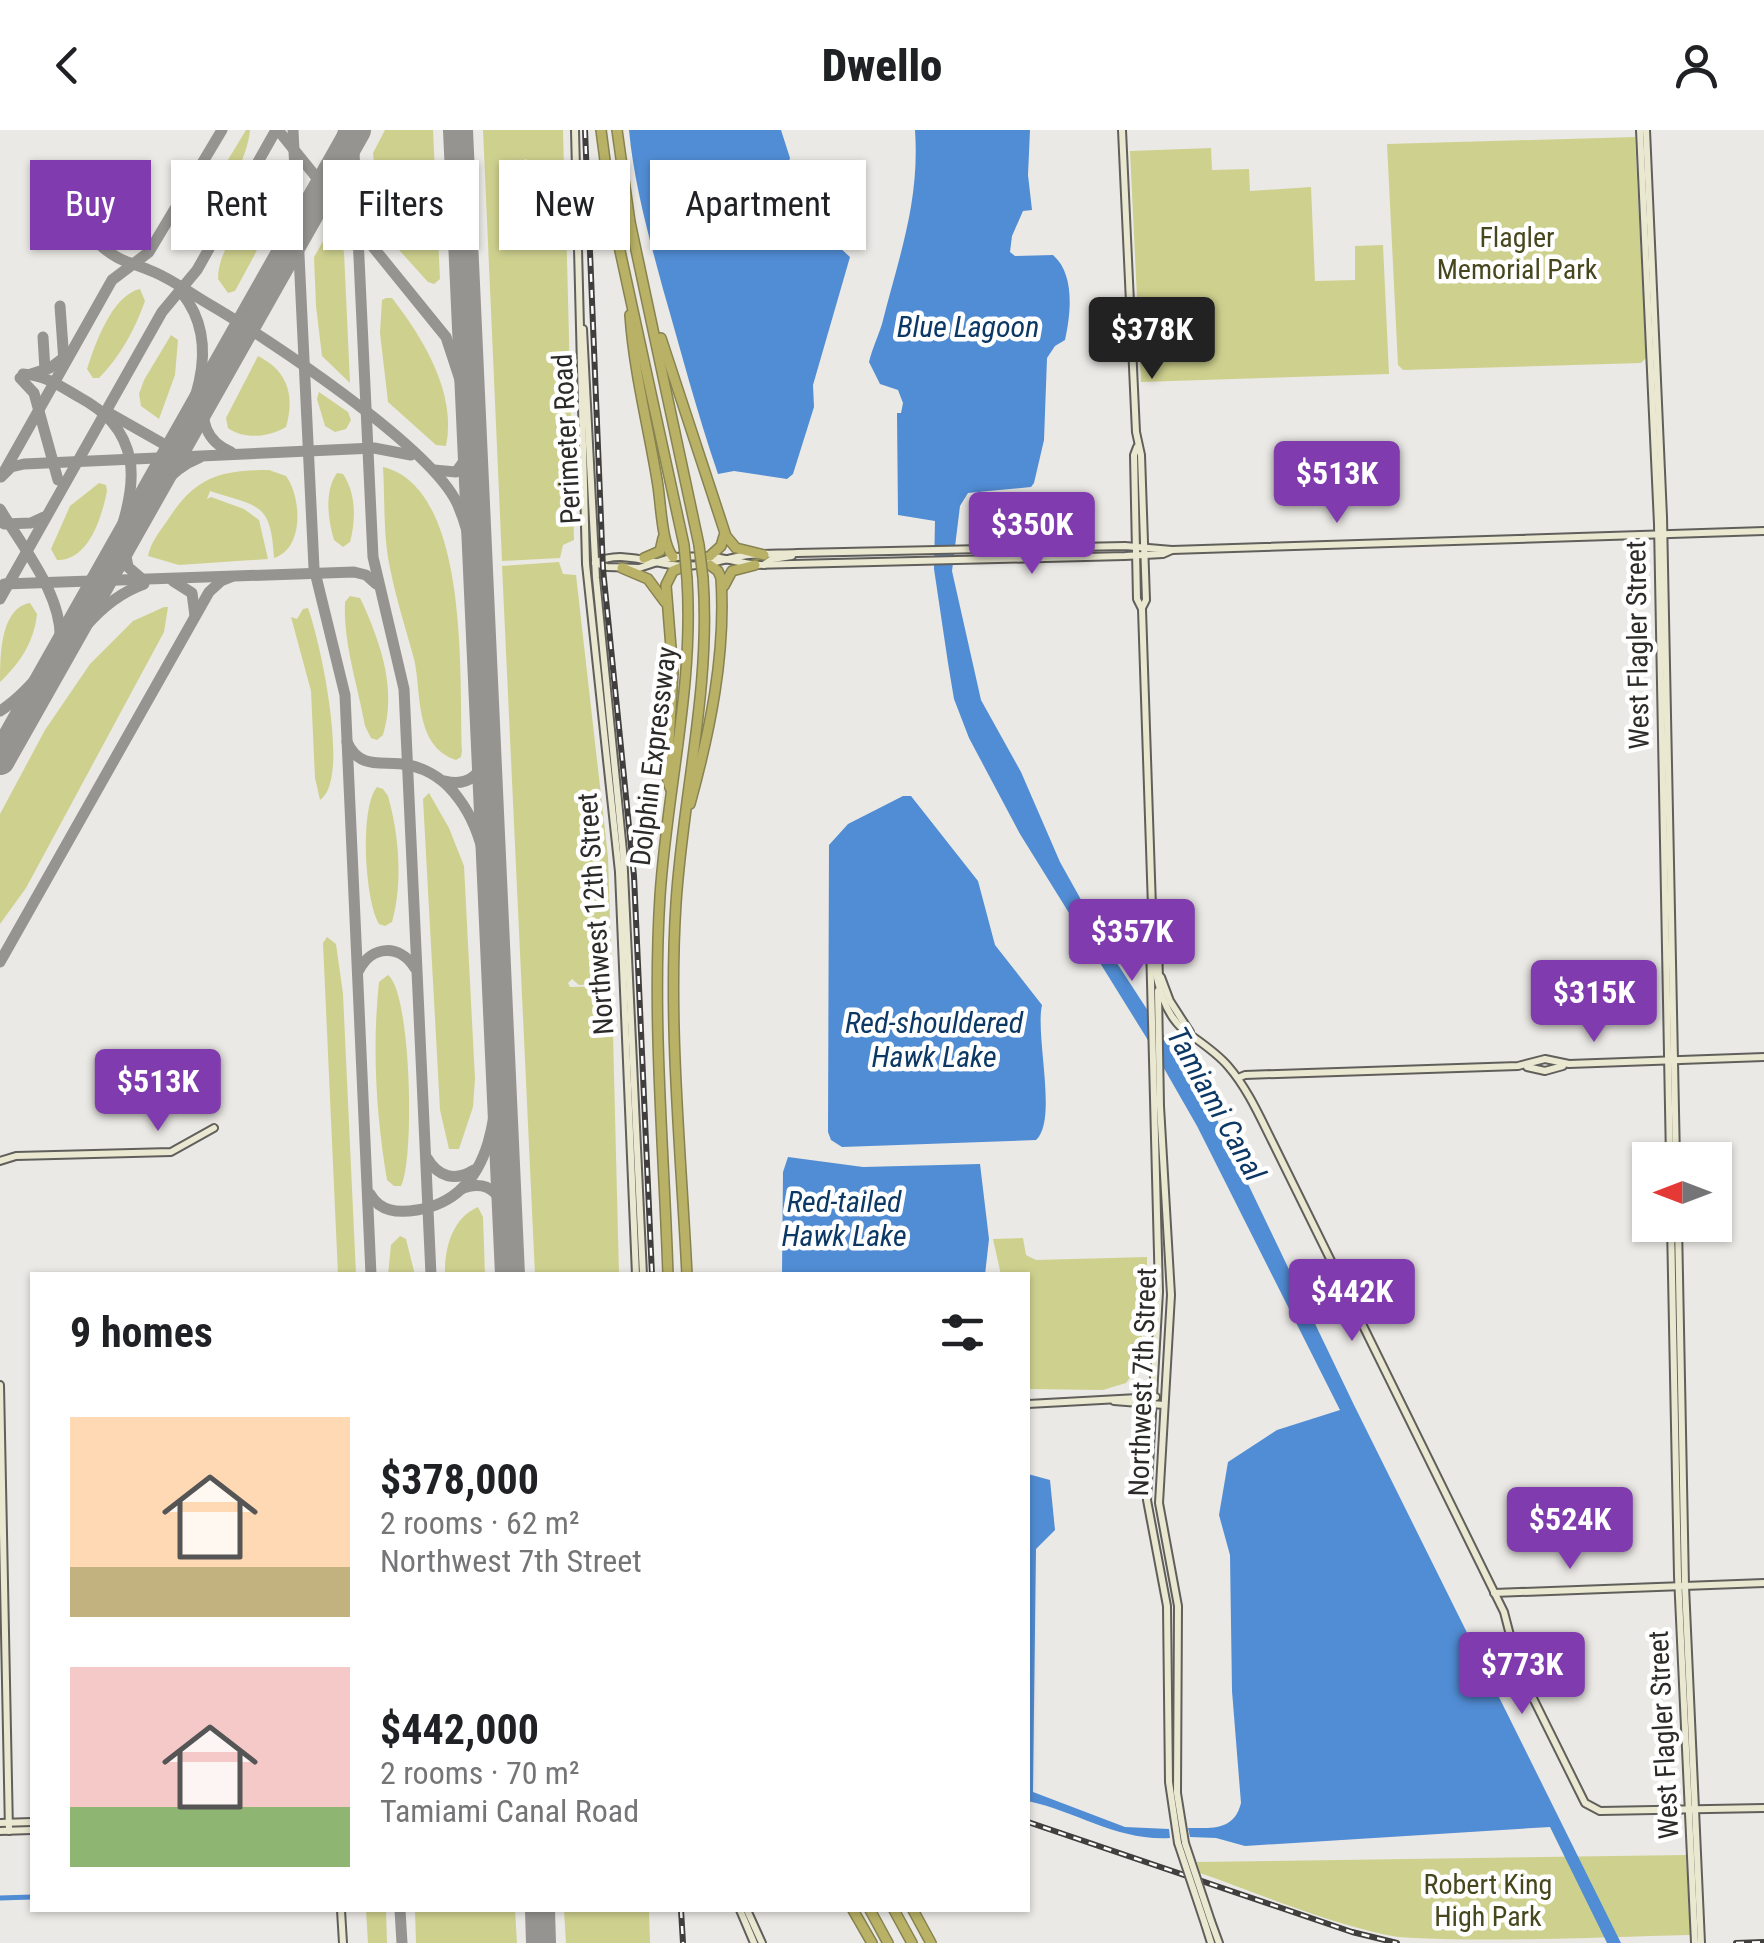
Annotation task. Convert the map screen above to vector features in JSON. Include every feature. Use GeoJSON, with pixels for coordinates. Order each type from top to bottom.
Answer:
{"type":"FeatureCollection","features":[{"type":"Feature","properties":{"kind":"highway","name":"Dolphin Expressway"},"geometry":{"type":"LineString","coordinates":[[601,130],[610,201],[684,545],[687,579],[687,684],[660,885],[657,973],[668,1272]]}},
{"type":"Feature","properties":{"kind":"highway","name":"Dolphin Expressway"},"geometry":{"type":"LineString","coordinates":[[617,130],[627,207],[703,578],[703,684],[676,901],[674,988],[687,1272]]}},
{"type":"Feature","properties":{"kind":"highway"},"geometry":{"type":"LineString","coordinates":[[627,283],[633,361],[667,548],[673,557]]}},
{"type":"Feature","properties":{"kind":"highway"},"geometry":{"type":"LineString","coordinates":[[647,298],[724,534],[736,548],[761,562]]}},
{"type":"Feature","properties":{"kind":"highway"},"geometry":{"type":"LineString","coordinates":[[644,558],[660,551],[665,530]]}},
{"type":"Feature","properties":{"kind":"highway"},"geometry":{"type":"LineString","coordinates":[[722,594],[720,572],[710,560],[721,546],[724,534]]}},
{"type":"Feature","properties":{"kind":"highway"},"geometry":{"type":"LineString","coordinates":[[683,831],[712,714],[724,582],[732,572],[761,562]]}},
{"type":"Feature","properties":{"kind":"highway"},"geometry":{"type":"LineString","coordinates":[[622,563],[652,582],[668,609]]}},
{"type":"Feature","properties":{"kind":"highway"},"geometry":{"type":"LineString","coordinates":[[671,791],[667,777],[672,683],[667,579],[686,565]]}},
{"type":"Feature","properties":{"kind":"highway"},"geometry":{"type":"LineString","coordinates":[[854,1912],[869,1943]]}},
{"type":"Feature","properties":{"kind":"highway"},"geometry":{"type":"LineString","coordinates":[[871,1912],[888,1943]]}},
{"type":"Feature","properties":{"kind":"highway"},"geometry":{"type":"LineString","coordinates":[[895,1912],[912,1943]]}},
{"type":"Feature","properties":{"kind":"highway"},"geometry":{"type":"LineString","coordinates":[[914,1912],[931,1943]]}},
{"type":"Feature","properties":{"kind":"main road","name":"Perimeter Road"},"geometry":{"type":"LineString","coordinates":[[575,130],[595,564]]}},
{"type":"Feature","properties":{"kind":"main road","name":"Northwest 7th Street"},"geometry":{"type":"LineString","coordinates":[[1122,130],[1137,446],[1141,454],[1153,936],[1150,955],[1159,1292],[1148,1510],[1167,1606],[1169,1782],[1182,1843],[1212,1943]]}},
{"type":"Feature","properties":{"kind":"main road","name":"West Flagler Street"},"geometry":{"type":"LineString","coordinates":[[1643,131],[1647,147],[1646,275],[1661,535]]}},
{"type":"Feature","properties":{"kind":"main road","name":"West Flagler Street"},"geometry":{"type":"LineString","coordinates":[[1643,131],[1660,438],[1673,1142]]}},
{"type":"Feature","properties":{"kind":"main road"},"geometry":{"type":"LineString","coordinates":[[1646,275],[1653,284]]}},
{"type":"Feature","properties":{"kind":"main road","name":"Perimeter Road"},"geometry":{"type":"LineString","coordinates":[[581,313],[586,552]]}},
{"type":"Feature","properties":{"kind":"main road"},"geometry":{"type":"LineString","coordinates":[[1652,388],[1658,399]]}},
{"type":"Feature","properties":{"kind":"main road"},"geometry":{"type":"LineString","coordinates":[[1653,427],[1660,438]]}},
{"type":"Feature","properties":{"kind":"main road"},"geometry":{"type":"LineString","coordinates":[[592,621],[591,577],[595,564],[602,559],[644,567],[673,557],[761,562],[996,560],[1141,551],[1764,531]]}},
{"type":"Feature","properties":{"kind":"main road"},"geometry":{"type":"LineString","coordinates":[[731,560],[761,562],[797,553],[1038,548],[1141,551]]}},
{"type":"Feature","properties":{"kind":"main road"},"geometry":{"type":"LineString","coordinates":[[1019,559],[1038,548]]}},
{"type":"Feature","properties":{"kind":"main road"},"geometry":{"type":"LineString","coordinates":[[996,560],[1017,549]]}},
{"type":"Feature","properties":{"kind":"main road"},"geometry":{"type":"LineString","coordinates":[[586,552],[595,564],[607,567],[644,558],[686,565],[710,560]]}},
{"type":"Feature","properties":{"kind":"main road","name":"Northwest 12th Street"},"geometry":{"type":"LineString","coordinates":[[586,552],[619,872],[639,1272]]}},
{"type":"Feature","properties":{"kind":"main road","name":"Northwest 12th Street"},"geometry":{"type":"LineString","coordinates":[[595,564],[623,850],[639,1272]]}},
{"type":"Feature","properties":{"kind":"main road"},"geometry":{"type":"LineString","coordinates":[[596,578],[607,567]]}},
{"type":"Feature","properties":{"kind":"main road","name":"Northwest 7th Street"},"geometry":{"type":"LineString","coordinates":[[1153,936],[1158,945],[1160,971],[1157,1022],[1171,1295],[1159,1502],[1179,1618],[1177,1793],[1182,1843]]}},
{"type":"Feature","properties":{"kind":"main road"},"geometry":{"type":"LineString","coordinates":[[1150,955],[1158,986],[1174,1018],[1238,1078],[1272,1140],[1510,1625],[1519,1670],[1583,1800],[1592,1809],[1764,1808]]}},
{"type":"Feature","properties":{"kind":"main road"},"geometry":{"type":"LineString","coordinates":[[1160,971],[1170,1000],[1190,1033]]}},
{"type":"Feature","properties":{"kind":"main road"},"geometry":{"type":"LineString","coordinates":[[1238,1078],[1764,1057]]}},
{"type":"Feature","properties":{"kind":"main road"},"geometry":{"type":"LineString","coordinates":[[0,1161],[16,1156],[171,1152],[214,1128]]}},
{"type":"Feature","properties":{"kind":"main road","name":"West Flagler Street"},"geometry":{"type":"LineString","coordinates":[[1674,1242],[1682,1586],[1698,1943]]}},
{"type":"Feature","properties":{"kind":"main road"},"geometry":{"type":"LineString","coordinates":[[0,1386],[8,1800],[4,1827]]}},
{"type":"Feature","properties":{"kind":"main road"},"geometry":{"type":"LineString","coordinates":[[1030,1404],[1164,1401]]}},
{"type":"Feature","properties":{"kind":"main road"},"geometry":{"type":"LineString","coordinates":[[1494,1593],[1764,1583]]}},
{"type":"Feature","properties":{"kind":"main road"},"geometry":{"type":"LineString","coordinates":[[8,1800],[15,1815],[30,1822]]}},
{"type":"Feature","properties":{"kind":"main road"},"geometry":{"type":"LineString","coordinates":[[4,1827],[30,1822]]}},
{"type":"Feature","properties":{"kind":"main road"},"geometry":{"type":"LineString","coordinates":[[4,1827],[30,1830]]}},
{"type":"Feature","properties":{"kind":"main road"},"geometry":{"type":"LineString","coordinates":[[342,1912],[343,1943]]}},
{"type":"Feature","properties":{"kind":"main road"},"geometry":{"type":"LineString","coordinates":[[741,1912],[754,1943]]}},
{"type":"Feature","properties":{"kind":"main road"},"geometry":{"type":"LineString","coordinates":[[749,1912],[762,1943]]}},
{"type":"Feature","properties":{"kind":"main road","name":"Northwest 7th Street"},"geometry":{"type":"LineString","coordinates":[[1208,1922],[1219,1943]]}},
{"type":"Feature","properties":{"kind":"green space"},"geometry":{"type":"Polygon","coordinates":[[[246,130],[250,130],[242,160],[228,160],[246,130]]]}},
{"type":"Feature","properties":{"kind":"green space"},"geometry":{"type":"Polygon","coordinates":[[[385,130],[433,130],[434,160],[374,160],[373,153],[385,130]]]}},
{"type":"Feature","properties":{"kind":"green space"},"geometry":{"type":"Polygon","coordinates":[[[483,130],[563,130],[564,160],[499,160],[499,250],[567,250],[574,540],[563,545],[560,558],[502,561],[483,130]]]}},
{"type":"Feature","properties":{"kind":"green space","name":"Flagler Memorial Park"},"geometry":{"type":"Polygon","coordinates":[[[1635,137],[1646,358],[1641,363],[1403,370],[1398,365],[1387,144],[1635,137]]]}},
{"type":"Feature","properties":{"kind":"green space"},"geometry":{"type":"Polygon","coordinates":[[[1211,148],[1212,170],[1249,169],[1250,191],[1311,187],[1315,281],[1355,280],[1355,246],[1383,245],[1389,374],[1141,382],[1130,151],[1211,148]]]}},
{"type":"Feature","properties":{"kind":"green space"},"geometry":{"type":"Polygon","coordinates":[[[323,241],[323,250],[344,252],[350,383],[322,356],[314,257],[323,241]]]}},
{"type":"Feature","properties":{"kind":"green space"},"geometry":{"type":"Polygon","coordinates":[[[225,250],[256,250],[235,291],[228,293],[218,279],[225,250]]]}},
{"type":"Feature","properties":{"kind":"green space"},"geometry":{"type":"Polygon","coordinates":[[[399,250],[439,250],[440,279],[434,284],[399,250]]]}},
{"type":"Feature","properties":{"kind":"green space"},"geometry":{"type":"Polygon","coordinates":[[[140,289],[145,301],[132,332],[107,370],[93,378],[87,369],[106,322],[121,301],[140,289]]]}},
{"type":"Feature","properties":{"kind":"green space"},"geometry":{"type":"Polygon","coordinates":[[[392,298],[404,314],[435,367],[447,406],[446,446],[436,445],[388,402],[380,333],[382,300],[392,298]]]}},
{"type":"Feature","properties":{"kind":"green space"},"geometry":{"type":"Polygon","coordinates":[[[171,335],[178,340],[175,375],[159,419],[141,406],[139,394],[171,335]]]}},
{"type":"Feature","properties":{"kind":"green space"},"geometry":{"type":"Polygon","coordinates":[[[258,356],[276,369],[287,386],[289,416],[286,427],[249,436],[228,428],[226,418],[258,356]]]}},
{"type":"Feature","properties":{"kind":"green space"},"geometry":{"type":"Polygon","coordinates":[[[319,392],[348,412],[351,420],[346,429],[335,432],[325,426],[317,399],[319,392]]]}},
{"type":"Feature","properties":{"kind":"green space"},"geometry":{"type":"Polygon","coordinates":[[[383,467],[412,482],[432,510],[446,548],[459,636],[462,751],[456,760],[433,743],[422,717],[414,659],[388,556],[383,467]]]}},
{"type":"Feature","properties":{"kind":"green space"},"geometry":{"type":"Polygon","coordinates":[[[269,470],[286,476],[295,497],[295,534],[284,553],[274,558],[270,526],[259,510],[210,491],[207,499],[244,509],[259,520],[268,559],[179,565],[148,556],[177,506],[198,486],[222,475],[269,470]]]}},
{"type":"Feature","properties":{"kind":"green space"},"geometry":{"type":"Polygon","coordinates":[[[337,473],[347,481],[354,507],[350,542],[343,547],[334,540],[329,515],[330,488],[337,473]]]}},
{"type":"Feature","properties":{"kind":"green space"},"geometry":{"type":"Polygon","coordinates":[[[99,483],[106,485],[107,491],[92,535],[78,553],[57,560],[51,549],[70,506],[99,483]]]}},
{"type":"Feature","properties":{"kind":"green space"},"geometry":{"type":"Polygon","coordinates":[[[559,562],[563,574],[576,575],[608,857],[612,983],[579,985],[572,979],[568,983],[570,987],[610,986],[612,994],[619,1272],[535,1272],[502,566],[559,562]]]}},
{"type":"Feature","properties":{"kind":"green space"},"geometry":{"type":"Polygon","coordinates":[[[350,596],[360,598],[363,604],[385,668],[387,718],[383,735],[377,740],[371,738],[365,726],[349,649],[345,602],[350,596]]]}},
{"type":"Feature","properties":{"kind":"green space"},"geometry":{"type":"Polygon","coordinates":[[[30,603],[37,614],[33,634],[20,660],[0,682],[7,624],[20,607],[30,603]]]}},
{"type":"Feature","properties":{"kind":"green space"},"geometry":{"type":"Polygon","coordinates":[[[168,607],[164,632],[26,888],[0,924],[0,814],[45,730],[90,664],[133,621],[168,607]]]}},
{"type":"Feature","properties":{"kind":"green space"},"geometry":{"type":"Polygon","coordinates":[[[308,608],[325,678],[333,739],[329,787],[320,800],[315,778],[311,691],[291,617],[297,619],[308,608]]]}},
{"type":"Feature","properties":{"kind":"green space"},"geometry":{"type":"Polygon","coordinates":[[[377,787],[388,796],[398,859],[395,907],[392,922],[385,926],[379,924],[374,913],[366,855],[368,814],[377,787]]]}},
{"type":"Feature","properties":{"kind":"green space"},"geometry":{"type":"Polygon","coordinates":[[[429,793],[464,866],[475,1079],[473,1107],[459,1149],[449,1149],[440,1110],[423,799],[429,793]]]}},
{"type":"Feature","properties":{"kind":"green space"},"geometry":{"type":"Polygon","coordinates":[[[327,937],[336,944],[343,994],[356,1272],[338,1272],[323,943],[327,937]]]}},
{"type":"Feature","properties":{"kind":"green space"},"geometry":{"type":"Polygon","coordinates":[[[388,975],[396,988],[406,1042],[408,1144],[401,1186],[387,1180],[376,1081],[379,982],[388,975]]]}},
{"type":"Feature","properties":{"kind":"green space"},"geometry":{"type":"Polygon","coordinates":[[[478,1207],[483,1217],[485,1272],[445,1272],[451,1235],[469,1212],[478,1207]]]}},
{"type":"Feature","properties":{"kind":"green space"},"geometry":{"type":"Polygon","coordinates":[[[400,1236],[406,1239],[414,1272],[388,1272],[391,1245],[400,1236]]]}},
{"type":"Feature","properties":{"kind":"green space"},"geometry":{"type":"Polygon","coordinates":[[[1023,1238],[1026,1255],[1036,1260],[1147,1257],[1147,1308],[1136,1370],[1126,1383],[1103,1390],[1030,1389],[1030,1272],[1000,1272],[993,1239],[1023,1238]]]}},
{"type":"Feature","properties":{"kind":"green space","name":"Robert King High Park"},"geometry":{"type":"Polygon","coordinates":[[[1686,1855],[1690,1935],[1543,1939],[1432,1939],[1374,1932],[1200,1873],[1197,1862],[1686,1855]]]}},
{"type":"Feature","properties":{"kind":"green space"},"geometry":{"type":"Polygon","coordinates":[[[366,1912],[386,1912],[387,1943],[368,1943],[366,1912]]]}},
{"type":"Feature","properties":{"kind":"green space"},"geometry":{"type":"Polygon","coordinates":[[[415,1912],[515,1912],[517,1943],[416,1943],[415,1912]]]}},
{"type":"Feature","properties":{"kind":"green space"},"geometry":{"type":"Polygon","coordinates":[[[564,1912],[649,1912],[650,1943],[566,1943],[564,1912]]]}},
{"type":"Feature","properties":{"kind":"water","name":"Blue Lagoon"},"geometry":{"type":"Polygon","coordinates":[[[629,130],[781,130],[790,158],[650,160],[650,241],[629,130]]]}},
{"type":"Feature","properties":{"kind":"water"},"geometry":{"type":"Polygon","coordinates":[[[915,130],[1030,130],[1028,175],[1032,210],[1023,211],[1010,252],[1015,256],[1053,255],[1065,272],[1070,295],[1065,340],[1047,358],[1044,440],[1034,483],[1031,487],[968,493],[960,506],[952,571],[981,700],[1021,772],[1060,862],[1113,957],[1213,1111],[1621,1943],[1607,1943],[1550,1827],[1245,1846],[1216,1838],[1190,1837],[1188,1828],[1213,1827],[1233,1819],[1241,1803],[1232,1691],[1230,1555],[1219,1515],[1228,1462],[1277,1430],[1340,1410],[1197,1126],[1020,834],[969,738],[954,699],[934,569],[935,521],[898,515],[897,413],[901,413],[903,403],[898,390],[880,384],[869,362],[907,228],[914,181],[915,130]]]}},
{"type":"Feature","properties":{"kind":"water","name":"Blue Lagoon"},"geometry":{"type":"Polygon","coordinates":[[[652,250],[842,250],[850,257],[813,385],[814,407],[793,474],[787,479],[734,471],[718,474],[652,250]]]}},
{"type":"Feature","properties":{"kind":"water","name":"Red-shouldered Hawk Lake"},"geometry":{"type":"Polygon","coordinates":[[[903,796],[911,796],[978,881],[995,945],[1042,1005],[1046,1097],[1042,1130],[1036,1140],[842,1147],[831,1140],[829,845],[848,824],[903,796]]]}},
{"type":"Feature","properties":{"kind":"water","name":"Red-tailed Hawk Lake"},"geometry":{"type":"Polygon","coordinates":[[[788,1157],[863,1167],[980,1164],[989,1239],[985,1272],[782,1272],[783,1172],[788,1157]]]}},
{"type":"Feature","properties":{"kind":"water"},"geometry":{"type":"Polygon","coordinates":[[[1030,1475],[1050,1480],[1055,1530],[1036,1549],[1033,1792],[1125,1827],[1169,1829],[1170,1838],[1115,1831],[1030,1802],[1030,1475]]]}},
{"type":"Feature","properties":{"kind":"waterway"},"geometry":{"type":"LineString","coordinates":[[0,1898],[30,1897]]}},
{"type":"Feature","properties":{"kind":"taxiway"},"geometry":{"type":"LineString","coordinates":[[5,470],[112,280],[149,252],[222,130]]}},
{"type":"Feature","properties":{"kind":"taxiway"},"geometry":{"type":"LineString","coordinates":[[0,599],[162,312],[197,270],[276,130]]}},
{"type":"Feature","properties":{"kind":"taxiway"},"geometry":{"type":"LineString","coordinates":[[278,130],[446,337],[464,392],[475,500]]}},
{"type":"Feature","properties":{"kind":"taxiway"},"geometry":{"type":"LineString","coordinates":[[293,130],[314,568],[345,695],[371,1272]]}},
{"type":"Feature","properties":{"kind":"taxiway"},"geometry":{"type":"LineString","coordinates":[[333,160],[344,130]]}},
{"type":"Feature","properties":{"kind":"taxiway"},"geometry":{"type":"LineString","coordinates":[[353,130],[373,557],[404,689],[431,1272]]}},
{"type":"Feature","properties":{"kind":"taxiway"},"geometry":{"type":"LineString","coordinates":[[106,250],[175,283],[305,366],[382,424],[441,479],[457,503],[469,537],[481,646]]}},
{"type":"Feature","properties":{"kind":"taxiway"},"geometry":{"type":"LineString","coordinates":[[269,284],[281,250]]}},
{"type":"Feature","properties":{"kind":"taxiway"},"geometry":{"type":"LineString","coordinates":[[148,499],[185,424],[201,370],[202,344],[196,318],[182,293]]}},
{"type":"Feature","properties":{"kind":"taxiway"},"geometry":{"type":"LineString","coordinates":[[60,306],[64,362]]}},
{"type":"Feature","properties":{"kind":"taxiway"},"geometry":{"type":"LineString","coordinates":[[43,337],[45,370]]}},
{"type":"Feature","properties":{"kind":"taxiway"},"geometry":{"type":"LineString","coordinates":[[31,374],[50,368],[67,355]]}},
{"type":"Feature","properties":{"kind":"taxiway"},"geometry":{"type":"LineString","coordinates":[[0,711],[23,693],[70,634],[109,560],[130,489],[130,460],[112,422],[59,385],[23,374]]}},
{"type":"Feature","properties":{"kind":"taxiway"},"geometry":{"type":"LineString","coordinates":[[20,378],[34,393],[58,480]]}},
{"type":"Feature","properties":{"kind":"taxiway"},"geometry":{"type":"LineString","coordinates":[[207,395],[207,429],[216,442],[231,452]]}},
{"type":"Feature","properties":{"kind":"taxiway"},"geometry":{"type":"LineString","coordinates":[[109,413],[176,451]]}},
{"type":"Feature","properties":{"kind":"taxiway"},"geometry":{"type":"LineString","coordinates":[[1,477],[11,467],[24,464],[374,448],[411,455]]}},
{"type":"Feature","properties":{"kind":"taxiway"},"geometry":{"type":"LineString","coordinates":[[434,470],[456,472],[470,453]]}},
{"type":"Feature","properties":{"kind":"taxiway"},"geometry":{"type":"LineString","coordinates":[[118,552],[161,486],[199,458]]}},
{"type":"Feature","properties":{"kind":"taxiway"},"geometry":{"type":"LineString","coordinates":[[0,509],[49,591],[60,626],[60,643]]}},
{"type":"Feature","properties":{"kind":"taxiway"},"geometry":{"type":"LineString","coordinates":[[4,524],[31,523],[44,517]]}},
{"type":"Feature","properties":{"kind":"taxiway"},"geometry":{"type":"LineString","coordinates":[[124,545],[128,567],[142,579]]}},
{"type":"Feature","properties":{"kind":"taxiway"},"geometry":{"type":"LineString","coordinates":[[4,584],[354,572],[366,575],[376,584]]}},
{"type":"Feature","properties":{"kind":"taxiway"},"geometry":{"type":"LineString","coordinates":[[0,962],[209,592],[231,577]]}},
{"type":"Feature","properties":{"kind":"taxiway"},"geometry":{"type":"LineString","coordinates":[[173,581],[192,593],[195,616]]}},
{"type":"Feature","properties":{"kind":"taxiway"},"geometry":{"type":"LineString","coordinates":[[23,720],[88,624],[123,594],[144,584]]}},
{"type":"Feature","properties":{"kind":"taxiway"},"geometry":{"type":"LineString","coordinates":[[347,742],[365,761],[408,765],[430,773],[459,799],[470,816],[484,855],[495,957]]}},
{"type":"Feature","properties":{"kind":"taxiway"},"geometry":{"type":"LineString","coordinates":[[445,781],[461,782],[473,777],[486,751]]}},
{"type":"Feature","properties":{"kind":"taxiway"},"geometry":{"type":"LineString","coordinates":[[359,970],[371,956],[386,951],[402,955],[415,968]]}},
{"type":"Feature","properties":{"kind":"taxiway"},"geometry":{"type":"LineString","coordinates":[[370,1194],[384,1208],[410,1211],[447,1200],[468,1182],[482,1158],[491,1130],[498,1069],[498,1011]]}},
{"type":"Feature","properties":{"kind":"taxiway"},"geometry":{"type":"LineString","coordinates":[[427,1158],[447,1176],[474,1170]]}},
{"type":"Feature","properties":{"kind":"taxiway"},"geometry":{"type":"LineString","coordinates":[[461,1189],[480,1186],[494,1192],[508,1224]]}},
{"type":"Feature","properties":{"kind":"taxiway"},"geometry":{"type":"LineString","coordinates":[[400,1912],[402,1943]]}},
{"type":"Feature","properties":{"kind":"runway"},"geometry":{"type":"LineString","coordinates":[[0,760],[356,130]]}},
{"type":"Feature","properties":{"kind":"runway"},"geometry":{"type":"LineString","coordinates":[[458,130],[510,1272]]}},
{"type":"Feature","properties":{"kind":"runway"},"geometry":{"type":"LineString","coordinates":[[540,1912],[541,1943]]}},
{"type":"Feature","properties":{"kind":"railway"},"geometry":{"type":"LineString","coordinates":[[585,130],[603,569],[634,876],[652,1272]]}},
{"type":"Feature","properties":{"kind":"railway"},"geometry":{"type":"LineString","coordinates":[[1030,1823],[1352,1932],[1397,1943]]}},
{"type":"Feature","properties":{"kind":"railway"},"geometry":{"type":"LineString","coordinates":[[681,1912],[683,1943]]}},
{"type":"Feature","properties":{"kind":"railway"},"geometry":{"type":"LineString","coordinates":[[1736,1943],[1764,1942]]}},
{"type":"Feature","properties":{"kind":"water label","name":"Tamiami Canal"},"geometry":{"type":"Point","coordinates":[1216,1104]}}]}
